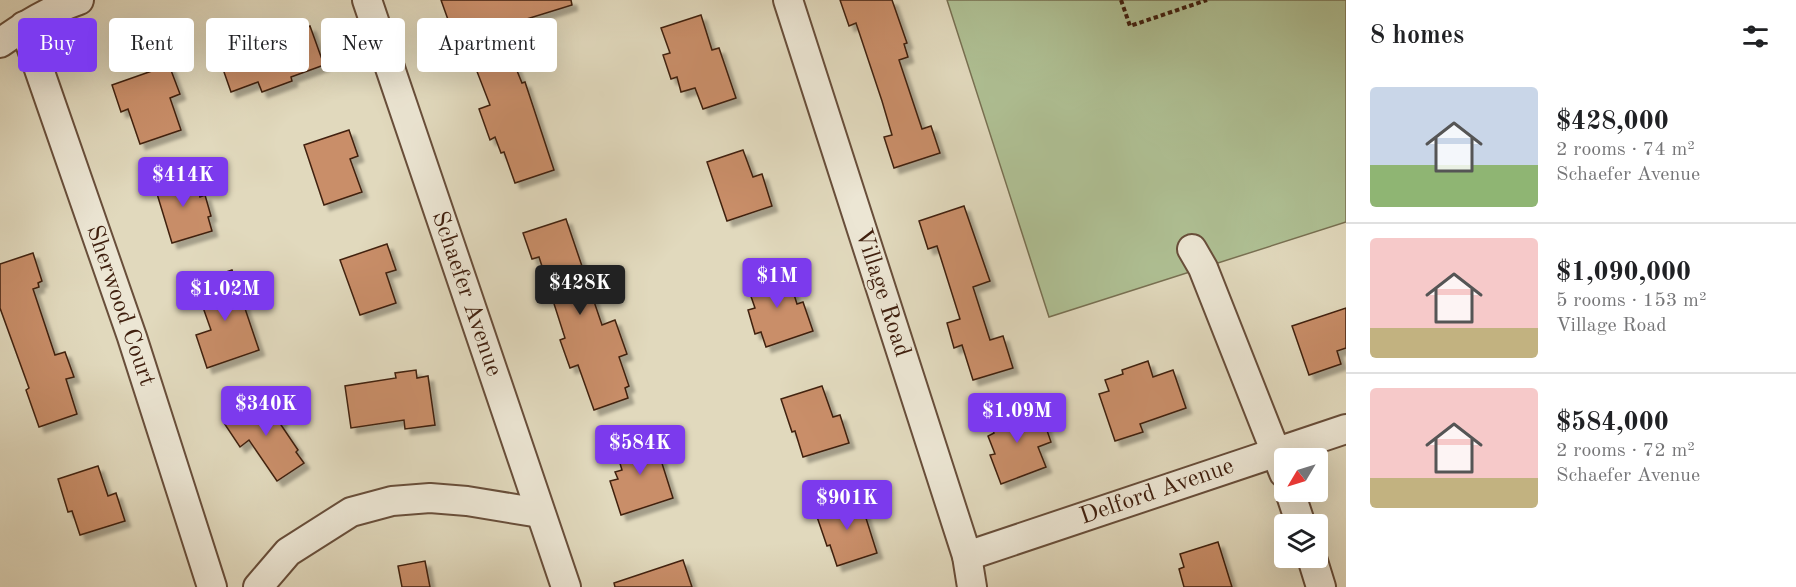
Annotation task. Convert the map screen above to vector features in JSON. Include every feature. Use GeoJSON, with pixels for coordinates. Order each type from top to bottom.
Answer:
{"type":"FeatureCollection","features":[{"type":"Feature","properties":{"kind":"street"},"geometry":{"type":"LineString","coordinates":[[39,18],[79,0]]}},
{"type":"Feature","properties":{"kind":"street","name":"Schaefer Avenue"},"geometry":{"type":"LineString","coordinates":[[367,0],[566,587]]}},
{"type":"Feature","properties":{"kind":"street","name":"Village Road"},"geometry":{"type":"LineString","coordinates":[[788,0],[967,556],[972,587]]}},
{"type":"Feature","properties":{"kind":"street"},"geometry":{"type":"LineString","coordinates":[[0,43],[18,30]]}},
{"type":"Feature","properties":{"kind":"street","name":"Sherwood Court"},"geometry":{"type":"LineString","coordinates":[[40,72],[132,338],[212,587]]}},
{"type":"Feature","properties":{"kind":"street"},"geometry":{"type":"LineString","coordinates":[[1192,249],[1203,268],[1275,448]]}},
{"type":"Feature","properties":{"kind":"street","name":"Delford Avenue"},"geometry":{"type":"LineString","coordinates":[[1309,448],[1346,429]]}},
{"type":"Feature","properties":{"kind":"street","name":"Delford Avenue"},"geometry":{"type":"LineString","coordinates":[[967,556],[1274,464]]}},
{"type":"Feature","properties":{"kind":"street"},"geometry":{"type":"LineString","coordinates":[[258,587],[288,552],[351,512],[392,501],[430,498],[467,501],[540,513]]}},
{"type":"Feature","properties":{"kind":"street"},"geometry":{"type":"LineString","coordinates":[[1315,568],[1321,587]]}},
{"type":"Feature","properties":{"kind":"path"},"geometry":{"type":"LineString","coordinates":[[1121,0],[1130,26],[1207,0]]}},
{"type":"Feature","properties":{"kind":"green space"},"geometry":{"type":"Polygon","coordinates":[[[947,0],[1346,0],[1346,222],[1049,317],[947,0]]]}},
{"type":"Feature","properties":{"kind":"building"},"geometry":{"type":"Polygon","coordinates":[[[441,0],[571,0],[572,5],[530,18],[447,18],[441,0]]]}},
{"type":"Feature","properties":{"kind":"building"},"geometry":{"type":"Polygon","coordinates":[[[840,0],[892,0],[907,43],[904,44],[908,57],[899,60],[922,129],[931,126],[940,153],[894,168],[884,137],[892,135],[882,101],[856,23],[849,26],[840,0]]]}},
{"type":"Feature","properties":{"kind":"building"},"geometry":{"type":"Polygon","coordinates":[[[701,15],[712,50],[719,48],[736,98],[703,109],[695,88],[681,92],[677,77],[671,79],[663,55],[670,53],[661,28],[701,15]]]}},
{"type":"Feature","properties":{"kind":"building"},"geometry":{"type":"Polygon","coordinates":[[[309,26],[321,57],[321,66],[309,70],[309,26]]]}},
{"type":"Feature","properties":{"kind":"building"},"geometry":{"type":"Polygon","coordinates":[[[149,72],[172,72],[180,94],[170,98],[181,130],[140,144],[128,109],[121,112],[112,85],[149,72]]]}},
{"type":"Feature","properties":{"kind":"building"},"geometry":{"type":"Polygon","coordinates":[[[224,72],[305,72],[291,77],[292,81],[262,92],[258,82],[231,92],[224,72]]]}},
{"type":"Feature","properties":{"kind":"building"},"geometry":{"type":"Polygon","coordinates":[[[477,72],[518,72],[522,83],[525,82],[554,170],[515,183],[504,152],[501,153],[495,137],[490,140],[479,109],[490,105],[477,72]]]}},
{"type":"Feature","properties":{"kind":"building"},"geometry":{"type":"Polygon","coordinates":[[[349,130],[358,156],[350,159],[362,192],[324,205],[304,145],[349,130]]]}},
{"type":"Feature","properties":{"kind":"building"},"geometry":{"type":"Polygon","coordinates":[[[743,150],[753,177],[762,174],[772,206],[727,221],[707,162],[743,150]]]}},
{"type":"Feature","properties":{"kind":"building"},"geometry":{"type":"Polygon","coordinates":[[[192,172],[200,197],[205,195],[211,216],[208,217],[212,231],[172,243],[154,184],[192,172]]]}},
{"type":"Feature","properties":{"kind":"building"},"geometry":{"type":"Polygon","coordinates":[[[964,206],[990,281],[973,287],[990,340],[1003,336],[1013,368],[973,380],[962,345],[954,348],[947,323],[960,319],[937,246],[928,249],[919,221],[964,206]]]}},
{"type":"Feature","properties":{"kind":"building"},"geometry":{"type":"Polygon","coordinates":[[[566,219],[602,325],[615,320],[627,354],[619,357],[629,386],[625,388],[628,398],[594,410],[578,365],[570,368],[560,340],[565,338],[539,257],[532,259],[523,233],[566,219]]]}},
{"type":"Feature","properties":{"kind":"building"},"geometry":{"type":"Polygon","coordinates":[[[387,244],[396,270],[386,273],[396,303],[360,315],[340,260],[387,244]]]}},
{"type":"Feature","properties":{"kind":"building"},"geometry":{"type":"Polygon","coordinates":[[[33,253],[42,281],[38,283],[39,287],[33,289],[55,355],[65,352],[74,377],[66,379],[77,414],[39,427],[26,390],[29,388],[0,308],[0,264],[33,253]]]}},
{"type":"Feature","properties":{"kind":"building"},"geometry":{"type":"Polygon","coordinates":[[[786,269],[797,304],[803,302],[813,331],[766,347],[761,332],[755,334],[748,310],[755,308],[746,282],[786,269]]]}},
{"type":"Feature","properties":{"kind":"building"},"geometry":{"type":"Polygon","coordinates":[[[232,270],[259,350],[207,368],[196,335],[211,330],[200,299],[209,296],[203,280],[232,270]]]}},
{"type":"Feature","properties":{"kind":"building"},"geometry":{"type":"Polygon","coordinates":[[[1346,308],[1346,348],[1337,351],[1341,364],[1309,375],[1292,326],[1346,308]]]}},
{"type":"Feature","properties":{"kind":"building"},"geometry":{"type":"Polygon","coordinates":[[[1148,361],[1153,377],[1173,370],[1186,408],[1140,424],[1143,432],[1115,441],[1099,394],[1109,391],[1105,380],[1123,374],[1122,370],[1148,361]]]}},
{"type":"Feature","properties":{"kind":"building"},"geometry":{"type":"Polygon","coordinates":[[[416,370],[417,378],[428,376],[435,425],[405,429],[404,420],[351,428],[345,386],[396,378],[395,373],[416,370]]]}},
{"type":"Feature","properties":{"kind":"building"},"geometry":{"type":"Polygon","coordinates":[[[822,386],[833,417],[840,415],[849,443],[803,457],[781,399],[822,386]]]}},
{"type":"Feature","properties":{"kind":"building"},"geometry":{"type":"Polygon","coordinates":[[[265,395],[282,420],[279,422],[304,463],[277,481],[249,440],[240,447],[224,423],[265,395]]]}},
{"type":"Feature","properties":{"kind":"building"},"geometry":{"type":"Polygon","coordinates":[[[1022,407],[1027,421],[1042,416],[1051,442],[1038,447],[1046,467],[1001,484],[990,455],[995,454],[988,436],[994,433],[989,418],[1022,407]]]}},
{"type":"Feature","properties":{"kind":"building"},"geometry":{"type":"Polygon","coordinates":[[[653,435],[673,498],[621,515],[610,481],[618,479],[615,472],[622,470],[615,447],[653,435]]]}},
{"type":"Feature","properties":{"kind":"building"},"geometry":{"type":"Polygon","coordinates":[[[98,466],[108,496],[116,493],[125,521],[80,535],[72,511],[68,512],[58,479],[98,466]]]}},
{"type":"Feature","properties":{"kind":"building"},"geometry":{"type":"Polygon","coordinates":[[[859,496],[877,553],[837,566],[830,545],[827,546],[815,511],[859,496]]]}},
{"type":"Feature","properties":{"kind":"building"},"geometry":{"type":"Polygon","coordinates":[[[1218,542],[1232,587],[1184,587],[1179,569],[1184,567],[1180,554],[1218,542]]]}},
{"type":"Feature","properties":{"kind":"building"},"geometry":{"type":"Polygon","coordinates":[[[683,560],[692,587],[615,587],[614,583],[683,560]]]}},
{"type":"Feature","properties":{"kind":"building"},"geometry":{"type":"Polygon","coordinates":[[[425,561],[430,587],[402,587],[398,566],[425,561]]]}}]}
